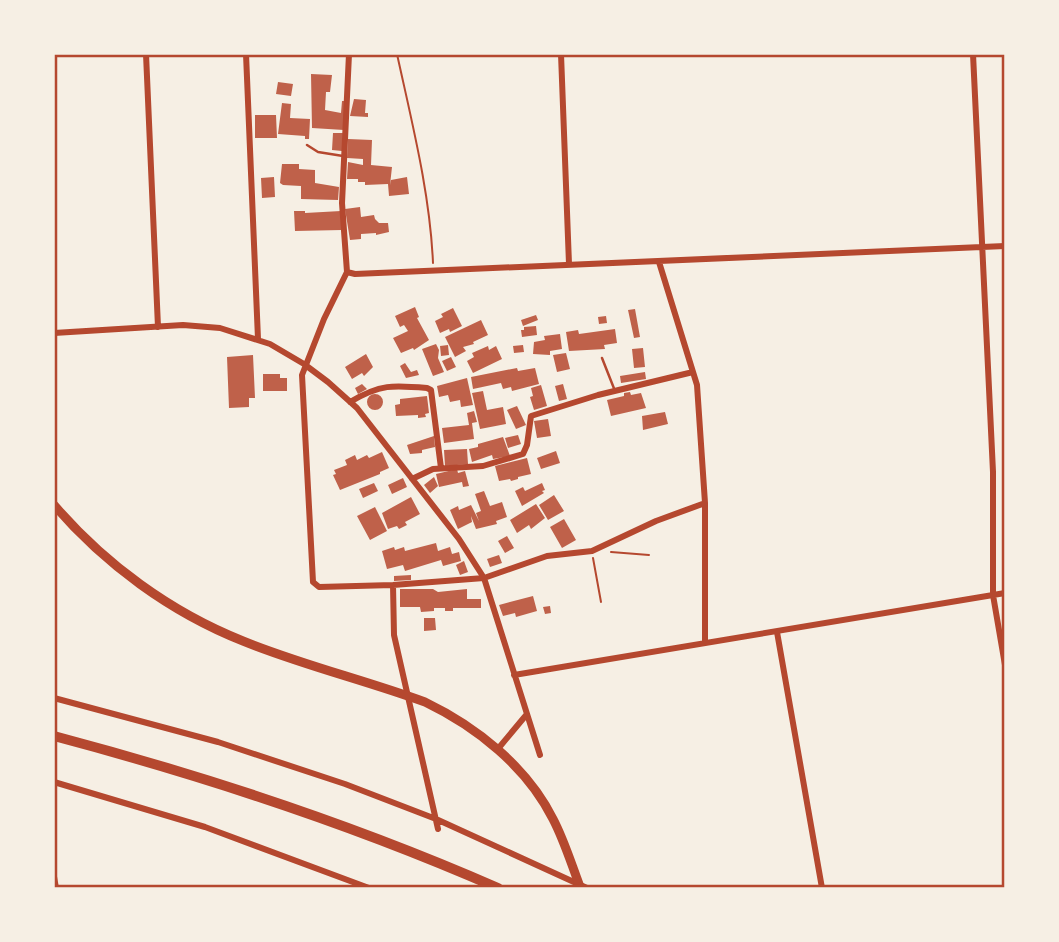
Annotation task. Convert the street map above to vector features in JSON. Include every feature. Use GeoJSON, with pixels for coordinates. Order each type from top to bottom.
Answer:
{"type":"FeatureCollection","features":[{"type":"Feature","properties":{"kind":"highway"},"geometry":{"type":"LineString","coordinates":[[54,736],[259,796],[498,888]]}},
{"type":"Feature","properties":{"kind":"main road"},"geometry":{"type":"LineString","coordinates":[[54,505],[115,565],[192,618],[255,646],[408,696],[450,714],[498,750],[536,791],[552,816],[583,886]]}},
{"type":"Feature","properties":{"kind":"street"},"geometry":{"type":"LineString","coordinates":[[146,54],[158,327]]}},
{"type":"Feature","properties":{"kind":"street"},"geometry":{"type":"LineString","coordinates":[[246,54],[258,339]]}},
{"type":"Feature","properties":{"kind":"street"},"geometry":{"type":"LineString","coordinates":[[349,54],[342,203],[347,272],[304,364],[302,375],[313,582],[320,587],[484,578],[547,556],[592,551],[656,521],[705,503]]}},
{"type":"Feature","properties":{"kind":"street"},"geometry":{"type":"LineString","coordinates":[[561,54],[569,264]]}},
{"type":"Feature","properties":{"kind":"street"},"geometry":{"type":"LineString","coordinates":[[973,54],[993,472],[993,595],[1005,665]]}},
{"type":"Feature","properties":{"kind":"street"},"geometry":{"type":"LineString","coordinates":[[347,272],[355,274],[659,262],[1005,246]]}},
{"type":"Feature","properties":{"kind":"street"},"geometry":{"type":"LineString","coordinates":[[659,262],[697,385],[705,503],[705,643]]}},
{"type":"Feature","properties":{"kind":"street"},"geometry":{"type":"LineString","coordinates":[[54,333],[204,326],[234,331],[258,339],[304,364],[350,402],[459,539],[484,578],[540,755]]}},
{"type":"Feature","properties":{"kind":"street"},"geometry":{"type":"LineString","coordinates":[[412,479],[433,469],[483,466],[523,454],[531,416],[615,391],[693,372]]}},
{"type":"Feature","properties":{"kind":"street"},"geometry":{"type":"LineString","coordinates":[[350,402],[371,390],[388,386],[427,387],[431,390],[441,468]]}},
{"type":"Feature","properties":{"kind":"street"},"geometry":{"type":"LineString","coordinates":[[393,585],[394,635],[438,829]]}},
{"type":"Feature","properties":{"kind":"street"},"geometry":{"type":"LineString","coordinates":[[514,675],[1005,593]]}},
{"type":"Feature","properties":{"kind":"street"},"geometry":{"type":"LineString","coordinates":[[777,632],[822,888]]}},
{"type":"Feature","properties":{"kind":"street"},"geometry":{"type":"LineString","coordinates":[[54,698],[218,741],[345,784],[436,819],[583,886]]}},
{"type":"Feature","properties":{"kind":"street"},"geometry":{"type":"LineString","coordinates":[[498,750],[527,714]]}},
{"type":"Feature","properties":{"kind":"street"},"geometry":{"type":"LineString","coordinates":[[54,782],[205,827],[369,888]]}},
{"type":"Feature","properties":{"kind":"lane"},"geometry":{"type":"LineString","coordinates":[[307,145],[318,152],[344,156]]}},
{"type":"Feature","properties":{"kind":"lane"},"geometry":{"type":"LineString","coordinates":[[602,358],[615,391]]}},
{"type":"Feature","properties":{"kind":"path"},"geometry":{"type":"LineString","coordinates":[[397,54],[431,237],[433,270]]}},
{"type":"Feature","properties":{"kind":"path"},"geometry":{"type":"LineString","coordinates":[[601,602],[592,551],[649,555]]}},
{"type":"Feature","properties":{"kind":"path"},"geometry":{"type":"LineString","coordinates":[[54,865],[58,888]]}},
{"type":"Feature","properties":{"kind":"building"},"geometry":{"type":"Polygon","coordinates":[[[311,74],[332,75],[330,92],[326,92],[325,110],[341,113],[342,101],[346,101],[344,130],[312,128],[311,74]]]}},
{"type":"Feature","properties":{"kind":"building"},"geometry":{"type":"Polygon","coordinates":[[[278,82],[293,84],[291,96],[276,94],[278,82]]]}},
{"type":"Feature","properties":{"kind":"building"},"geometry":{"type":"Polygon","coordinates":[[[354,99],[366,100],[365,113],[368,113],[368,117],[350,116],[354,99]]]}},
{"type":"Feature","properties":{"kind":"building"},"geometry":{"type":"Polygon","coordinates":[[[282,103],[291,104],[290,118],[310,119],[309,139],[305,139],[305,136],[278,134],[282,103]]]}},
{"type":"Feature","properties":{"kind":"building"},"geometry":{"type":"Polygon","coordinates":[[[255,115],[276,115],[277,138],[255,138],[255,115]]]}},
{"type":"Feature","properties":{"kind":"building"},"geometry":{"type":"Polygon","coordinates":[[[333,133],[343,133],[342,151],[332,150],[333,133]]]}},
{"type":"Feature","properties":{"kind":"building"},"geometry":{"type":"Polygon","coordinates":[[[348,139],[372,140],[371,165],[392,167],[390,185],[391,180],[407,177],[409,194],[389,196],[388,184],[365,185],[365,182],[358,182],[358,179],[347,179],[348,162],[363,165],[363,159],[347,158],[348,139]]]}},
{"type":"Feature","properties":{"kind":"building"},"geometry":{"type":"Polygon","coordinates":[[[282,164],[299,164],[299,169],[315,170],[315,183],[339,187],[338,200],[301,199],[301,186],[280,183],[282,164]]]}},
{"type":"Feature","properties":{"kind":"building"},"geometry":{"type":"Polygon","coordinates":[[[274,177],[275,197],[262,198],[261,178],[274,177]]]}},
{"type":"Feature","properties":{"kind":"building"},"geometry":{"type":"Polygon","coordinates":[[[360,207],[361,217],[374,215],[379,223],[388,223],[389,232],[361,234],[361,239],[350,240],[345,209],[360,207]]]}},
{"type":"Feature","properties":{"kind":"building"},"geometry":{"type":"Polygon","coordinates":[[[294,211],[341,211],[342,230],[295,231],[294,211]]]}},
{"type":"Feature","properties":{"kind":"building"},"geometry":{"type":"Polygon","coordinates":[[[415,307],[419,317],[417,318],[429,340],[414,350],[413,348],[401,353],[393,338],[408,331],[404,325],[400,327],[395,316],[415,307]]]}},
{"type":"Feature","properties":{"kind":"building"},"geometry":{"type":"Polygon","coordinates":[[[453,308],[462,326],[440,333],[435,321],[443,317],[441,314],[453,308]]]}},
{"type":"Feature","properties":{"kind":"building"},"geometry":{"type":"Polygon","coordinates":[[[635,309],[640,337],[634,338],[628,310],[635,309]]]}},
{"type":"Feature","properties":{"kind":"building"},"geometry":{"type":"Polygon","coordinates":[[[536,315],[538,320],[523,326],[521,320],[536,315]]]}},
{"type":"Feature","properties":{"kind":"building"},"geometry":{"type":"Polygon","coordinates":[[[606,316],[607,323],[599,324],[598,317],[606,316]]]}},
{"type":"Feature","properties":{"kind":"building"},"geometry":{"type":"Polygon","coordinates":[[[481,320],[488,335],[463,347],[466,351],[455,357],[445,337],[481,320]]]}},
{"type":"Feature","properties":{"kind":"building"},"geometry":{"type":"Polygon","coordinates":[[[536,326],[537,335],[522,337],[521,330],[524,330],[524,327],[536,326]]]}},
{"type":"Feature","properties":{"kind":"building"},"geometry":{"type":"Polygon","coordinates":[[[615,329],[617,343],[604,345],[605,349],[569,351],[566,332],[578,330],[579,334],[615,329]]]}},
{"type":"Feature","properties":{"kind":"building"},"geometry":{"type":"Polygon","coordinates":[[[560,334],[562,349],[550,351],[550,355],[533,354],[534,342],[545,340],[544,336],[560,334]]]}},
{"type":"Feature","properties":{"kind":"building"},"geometry":{"type":"Polygon","coordinates":[[[436,344],[444,372],[433,376],[422,349],[436,344]]]}},
{"type":"Feature","properties":{"kind":"building"},"geometry":{"type":"Polygon","coordinates":[[[448,345],[449,355],[441,356],[440,346],[448,345]]]}},
{"type":"Feature","properties":{"kind":"building"},"geometry":{"type":"Polygon","coordinates":[[[523,345],[524,352],[514,353],[513,346],[523,345]]]}},
{"type":"Feature","properties":{"kind":"building"},"geometry":{"type":"Polygon","coordinates":[[[488,346],[489,350],[496,346],[502,359],[473,373],[467,361],[474,357],[472,353],[488,346]]]}},
{"type":"Feature","properties":{"kind":"building"},"geometry":{"type":"Polygon","coordinates":[[[643,348],[645,367],[634,368],[632,349],[643,348]]]}},
{"type":"Feature","properties":{"kind":"building"},"geometry":{"type":"Polygon","coordinates":[[[566,353],[570,369],[557,372],[553,355],[566,353]]]}},
{"type":"Feature","properties":{"kind":"building"},"geometry":{"type":"Polygon","coordinates":[[[366,354],[373,367],[364,376],[362,373],[352,379],[345,367],[366,354]]]}},
{"type":"Feature","properties":{"kind":"building"},"geometry":{"type":"Polygon","coordinates":[[[253,355],[255,398],[249,398],[249,407],[229,408],[227,357],[253,355]]]}},
{"type":"Feature","properties":{"kind":"building"},"geometry":{"type":"Polygon","coordinates":[[[451,357],[456,367],[447,371],[442,361],[451,357]]]}},
{"type":"Feature","properties":{"kind":"building"},"geometry":{"type":"Polygon","coordinates":[[[405,363],[411,372],[417,370],[419,375],[406,378],[400,366],[405,363]]]}},
{"type":"Feature","properties":{"kind":"building"},"geometry":{"type":"Polygon","coordinates":[[[517,368],[518,371],[535,368],[539,384],[512,391],[511,387],[503,389],[501,383],[473,389],[471,377],[517,368]]]}},
{"type":"Feature","properties":{"kind":"building"},"geometry":{"type":"Polygon","coordinates":[[[645,372],[646,379],[621,383],[620,376],[645,372]]]}},
{"type":"Feature","properties":{"kind":"building"},"geometry":{"type":"Polygon","coordinates":[[[263,374],[280,374],[280,378],[287,378],[287,391],[263,391],[263,374]]]}},
{"type":"Feature","properties":{"kind":"building"},"geometry":{"type":"Polygon","coordinates":[[[467,378],[473,405],[461,407],[460,400],[450,402],[448,395],[439,397],[437,386],[467,378]]]}},
{"type":"Feature","properties":{"kind":"building"},"geometry":{"type":"Polygon","coordinates":[[[362,384],[367,389],[358,394],[355,388],[362,384]]]}},
{"type":"Feature","properties":{"kind":"building"},"geometry":{"type":"Polygon","coordinates":[[[563,384],[567,399],[559,401],[555,386],[563,384]]]}},
{"type":"Feature","properties":{"kind":"building"},"geometry":{"type":"Polygon","coordinates":[[[541,385],[547,406],[534,410],[530,397],[533,396],[531,388],[541,385]]]}},
{"type":"Feature","properties":{"kind":"building"},"geometry":{"type":"Polygon","coordinates":[[[483,391],[487,410],[503,407],[506,424],[480,429],[472,393],[483,391]]]}},
{"type":"Feature","properties":{"kind":"building"},"geometry":{"type":"Polygon","coordinates":[[[630,392],[631,395],[641,393],[646,408],[611,416],[607,400],[630,392]]]}},
{"type":"Feature","properties":{"kind":"building"},"geometry":{"type":"Polygon","coordinates":[[[375,394],[383,402],[375,410],[367,402],[375,394]]]}},
{"type":"Feature","properties":{"kind":"building"},"geometry":{"type":"Polygon","coordinates":[[[427,396],[429,413],[425,414],[426,417],[396,416],[395,405],[400,404],[400,399],[427,396]]]}},
{"type":"Feature","properties":{"kind":"building"},"geometry":{"type":"Polygon","coordinates":[[[517,406],[526,425],[516,429],[507,410],[517,406]]]}},
{"type":"Feature","properties":{"kind":"building"},"geometry":{"type":"Polygon","coordinates":[[[474,411],[477,422],[472,423],[474,439],[444,443],[442,428],[469,425],[467,413],[474,411]]]}},
{"type":"Feature","properties":{"kind":"building"},"geometry":{"type":"Polygon","coordinates":[[[665,412],[668,424],[643,430],[642,416],[665,412]]]}},
{"type":"Feature","properties":{"kind":"building"},"geometry":{"type":"Polygon","coordinates":[[[548,419],[551,436],[537,438],[534,421],[548,419]]]}},
{"type":"Feature","properties":{"kind":"building"},"geometry":{"type":"Polygon","coordinates":[[[518,435],[521,444],[508,448],[505,438],[518,435]]]}},
{"type":"Feature","properties":{"kind":"building"},"geometry":{"type":"Polygon","coordinates":[[[434,436],[435,447],[422,450],[422,453],[410,454],[407,445],[434,436]]]}},
{"type":"Feature","properties":{"kind":"building"},"geometry":{"type":"Polygon","coordinates":[[[503,437],[510,456],[493,459],[492,455],[472,462],[469,449],[503,437]]]}},
{"type":"Feature","properties":{"kind":"building"},"geometry":{"type":"Polygon","coordinates":[[[467,449],[468,464],[445,466],[444,450],[467,449]]]}},
{"type":"Feature","properties":{"kind":"building"},"geometry":{"type":"Polygon","coordinates":[[[556,451],[560,463],[541,469],[537,458],[556,451]]]}},
{"type":"Feature","properties":{"kind":"building"},"geometry":{"type":"Polygon","coordinates":[[[382,452],[389,468],[340,490],[333,475],[336,474],[334,470],[347,465],[345,460],[355,455],[357,460],[367,455],[369,458],[382,452]]]}},
{"type":"Feature","properties":{"kind":"building"},"geometry":{"type":"Polygon","coordinates":[[[527,458],[531,474],[511,481],[499,481],[495,466],[527,458]]]}},
{"type":"Feature","properties":{"kind":"building"},"geometry":{"type":"Polygon","coordinates":[[[457,469],[458,473],[465,471],[469,486],[463,487],[462,482],[439,487],[436,474],[457,469]]]}},
{"type":"Feature","properties":{"kind":"building"},"geometry":{"type":"Polygon","coordinates":[[[434,477],[438,486],[430,493],[424,485],[434,477]]]}},
{"type":"Feature","properties":{"kind":"building"},"geometry":{"type":"Polygon","coordinates":[[[403,478],[407,487],[392,494],[388,485],[403,478]]]}},
{"type":"Feature","properties":{"kind":"building"},"geometry":{"type":"Polygon","coordinates":[[[374,483],[378,491],[363,498],[359,489],[374,483]]]}},
{"type":"Feature","properties":{"kind":"building"},"geometry":{"type":"Polygon","coordinates":[[[542,483],[544,493],[522,506],[515,491],[523,487],[525,491],[542,483]]]}},
{"type":"Feature","properties":{"kind":"building"},"geometry":{"type":"Polygon","coordinates":[[[484,491],[490,506],[502,502],[507,517],[496,521],[497,524],[476,529],[471,516],[472,522],[458,529],[450,510],[471,505],[479,521],[476,513],[481,511],[475,494],[484,491]]]}},
{"type":"Feature","properties":{"kind":"building"},"geometry":{"type":"Polygon","coordinates":[[[554,495],[564,511],[548,520],[539,505],[554,495]]]}},
{"type":"Feature","properties":{"kind":"building"},"geometry":{"type":"Polygon","coordinates":[[[411,497],[420,514],[405,522],[407,525],[399,529],[397,526],[388,529],[382,513],[411,497]]]}},
{"type":"Feature","properties":{"kind":"building"},"geometry":{"type":"Polygon","coordinates":[[[536,504],[545,518],[531,529],[529,525],[517,533],[510,520],[536,504]]]}},
{"type":"Feature","properties":{"kind":"building"},"geometry":{"type":"Polygon","coordinates":[[[375,507],[387,531],[370,540],[357,516],[375,507]]]}},
{"type":"Feature","properties":{"kind":"building"},"geometry":{"type":"Polygon","coordinates":[[[564,519],[576,540],[562,548],[550,527],[564,519]]]}},
{"type":"Feature","properties":{"kind":"building"},"geometry":{"type":"Polygon","coordinates":[[[507,536],[514,548],[505,553],[498,541],[507,536]]]}},
{"type":"Feature","properties":{"kind":"building"},"geometry":{"type":"Polygon","coordinates":[[[436,543],[438,551],[450,547],[452,554],[459,552],[461,561],[443,566],[441,560],[405,571],[403,565],[387,569],[382,551],[404,547],[405,551],[436,543]]]}},
{"type":"Feature","properties":{"kind":"building"},"geometry":{"type":"Polygon","coordinates":[[[499,555],[502,563],[490,567],[487,559],[499,555]]]}},
{"type":"Feature","properties":{"kind":"building"},"geometry":{"type":"Polygon","coordinates":[[[464,561],[468,572],[460,575],[456,565],[464,561]]]}},
{"type":"Feature","properties":{"kind":"building"},"geometry":{"type":"Polygon","coordinates":[[[411,575],[411,580],[394,581],[394,576],[411,575]]]}},
{"type":"Feature","properties":{"kind":"building"},"geometry":{"type":"Polygon","coordinates":[[[400,589],[433,589],[438,592],[467,589],[467,599],[481,599],[481,608],[453,608],[453,611],[445,611],[445,608],[434,608],[434,611],[421,612],[420,607],[400,607],[400,589]]]}},
{"type":"Feature","properties":{"kind":"building"},"geometry":{"type":"Polygon","coordinates":[[[533,596],[537,611],[516,617],[515,613],[503,616],[499,605],[533,596]]]}},
{"type":"Feature","properties":{"kind":"building"},"geometry":{"type":"Polygon","coordinates":[[[550,606],[551,613],[545,614],[543,607],[550,606]]]}},
{"type":"Feature","properties":{"kind":"building"},"geometry":{"type":"Polygon","coordinates":[[[424,618],[435,618],[436,630],[424,631],[424,618]]]}}]}
